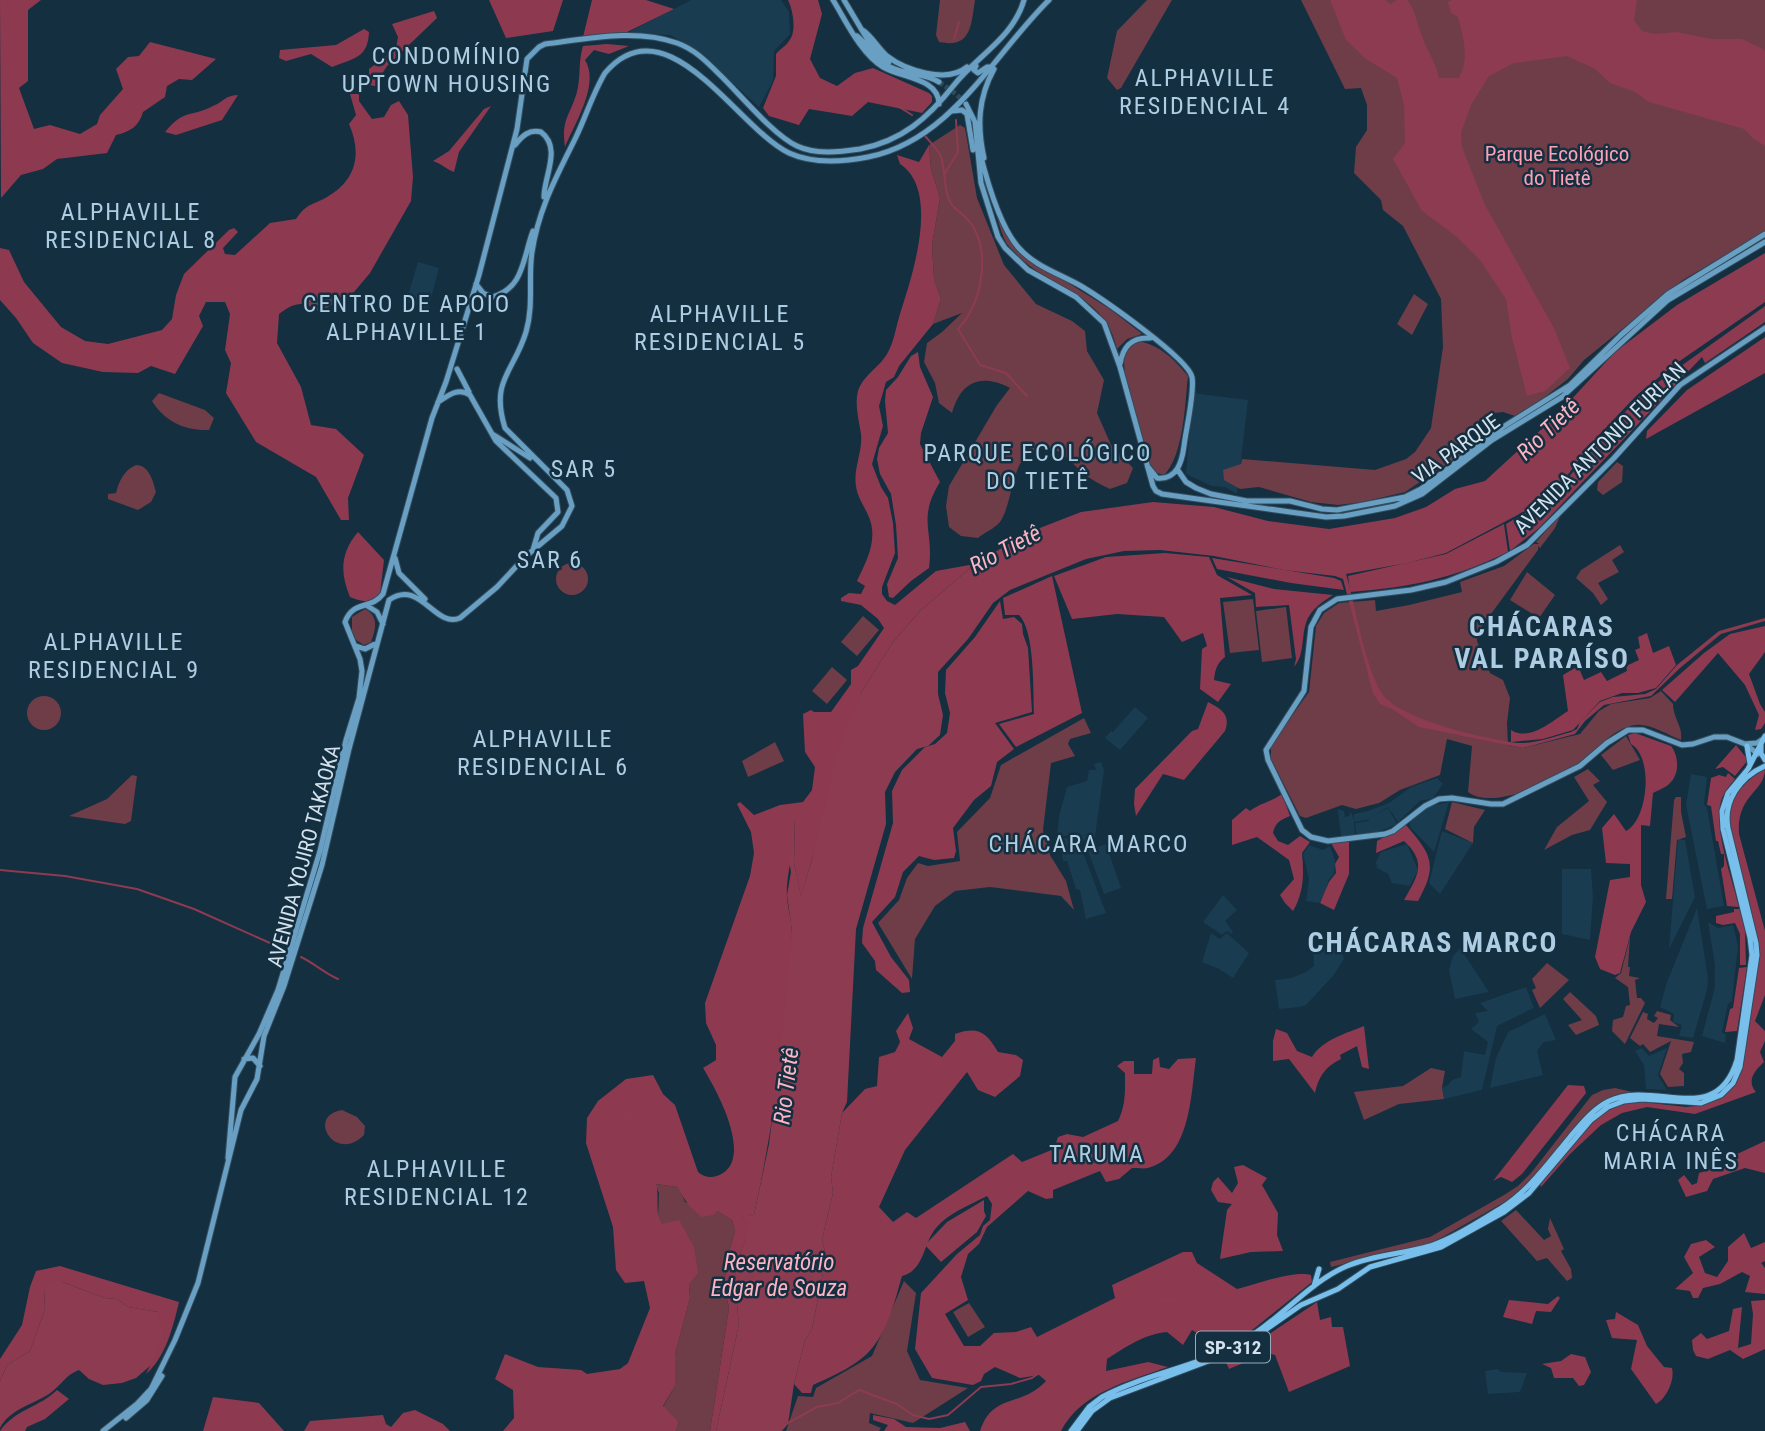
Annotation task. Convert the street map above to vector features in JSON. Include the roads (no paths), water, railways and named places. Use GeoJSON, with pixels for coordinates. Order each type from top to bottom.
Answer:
{"type":"FeatureCollection","features":[{"type":"Feature","properties":{"kind":"main road"},"geometry":{"type":"LineString","coordinates":[[833,0],[869,57],[881,66],[935,89],[939,99],[938,107]]}},
{"type":"Feature","properties":{"kind":"main road"},"geometry":{"type":"LineString","coordinates":[[844,0],[877,52],[900,70]]}},
{"type":"Feature","properties":{"kind":"main road"},"geometry":{"type":"LineString","coordinates":[[992,67],[979,73],[974,69],[990,54],[1015,21],[1024,0]]}},
{"type":"Feature","properties":{"kind":"main road"},"geometry":{"type":"LineString","coordinates":[[544,201],[605,73],[619,60],[640,51],[659,51],[684,60],[772,142],[790,153],[814,160],[846,160],[886,152],[907,143],[965,101],[1036,12],[1049,0]]}},
{"type":"Feature","properties":{"kind":"main road"},"geometry":{"type":"LineString","coordinates":[[864,31],[887,56],[905,66],[943,75],[962,71],[975,63]]}},
{"type":"Feature","properties":{"kind":"main road"},"geometry":{"type":"LineString","coordinates":[[855,34],[894,69],[939,82]]}},
{"type":"Feature","properties":{"kind":"main road"},"geometry":{"type":"LineString","coordinates":[[377,643],[365,649],[356,646],[345,622],[356,607],[379,600],[383,594],[438,402],[476,284],[512,148],[527,59],[538,47],[601,37],[655,37],[688,47],[793,145],[813,151],[846,151],[881,143],[919,123],[938,107],[975,63],[993,49]]}},
{"type":"Feature","properties":{"kind":"main road"},"geometry":{"type":"LineString","coordinates":[[991,188],[982,148],[980,109],[986,86],[1000,57]]}},
{"type":"Feature","properties":{"kind":"main road"},"geometry":{"type":"LineString","coordinates":[[965,101],[974,117],[981,183]]}},
{"type":"Feature","properties":{"kind":"main road"},"geometry":{"type":"LineString","coordinates":[[938,107],[944,107],[948,113]]}},
{"type":"Feature","properties":{"kind":"main road"},"geometry":{"type":"LineString","coordinates":[[948,113],[962,110],[969,118],[976,169],[1001,243],[1028,270],[1076,297],[1098,316],[1107,328],[1147,466],[1154,475],[1160,478],[1169,477],[1182,461],[1192,376],[1187,366],[1177,355],[1086,289],[1039,265],[1024,254],[1008,230],[991,188],[976,138]]}},
{"type":"Feature","properties":{"kind":"main road"},"geometry":{"type":"LineString","coordinates":[[476,284],[483,293],[492,297],[513,287],[544,201],[552,156],[550,141],[541,132],[530,131],[512,148]]}},
{"type":"Feature","properties":{"kind":"main road"},"geometry":{"type":"LineString","coordinates":[[394,555],[399,573],[442,616],[451,620],[460,618],[562,526],[572,506],[567,490],[505,428],[501,414],[500,393],[503,380],[526,333],[529,320],[531,253],[540,214]]}},
{"type":"Feature","properties":{"kind":"main road"},"geometry":{"type":"LineString","coordinates":[[1560,395],[1620,334],[1668,294],[1765,234]]}},
{"type":"Feature","properties":{"kind":"main road"},"geometry":{"type":"LineString","coordinates":[[1560,395],[1583,380],[1668,300],[1765,242]]}},
{"type":"Feature","properties":{"kind":"main road","name":"AVENIDA ANTONIO FURLAN"},"geometry":{"type":"LineString","coordinates":[[1746,745],[1727,737],[1714,737],[1682,745],[1643,730],[1628,730],[1606,743],[1580,766],[1503,804],[1439,799],[1425,806],[1393,831],[1328,841],[1311,837],[1303,830],[1293,815],[1266,754],[1267,747],[1301,696],[1306,680],[1311,626],[1324,606],[1343,597],[1411,590],[1446,582],[1512,555],[1537,537],[1680,385],[1765,328]]}},
{"type":"Feature","properties":{"kind":"main road"},"geometry":{"type":"LineString","coordinates":[[1120,367],[1123,351],[1134,340],[1157,340]]}},
{"type":"Feature","properties":{"kind":"main road"},"geometry":{"type":"LineString","coordinates":[[457,369],[489,432],[556,498],[559,505],[558,512],[538,533],[533,550]]}},
{"type":"Feature","properties":{"kind":"main road"},"geometry":{"type":"LineString","coordinates":[[438,402],[457,391],[463,390],[470,394]]}},
{"type":"Feature","properties":{"kind":"main road","name":"VIA PARQUE"},"geometry":{"type":"LineString","coordinates":[[1177,468],[1186,482],[1211,494],[1247,501],[1290,501],[1337,510],[1405,497],[1421,489],[1503,426],[1560,395]]}},
{"type":"Feature","properties":{"kind":"main road","name":"VIA PARQUE"},"geometry":{"type":"LineString","coordinates":[[1147,466],[1156,491],[1168,495],[1336,517],[1408,502],[1428,490],[1491,441],[1560,395]]}},
{"type":"Feature","properties":{"kind":"main road"},"geometry":{"type":"LineString","coordinates":[[489,432],[536,461]]}},
{"type":"Feature","properties":{"kind":"main road"},"geometry":{"type":"LineString","coordinates":[[1287,512],[1290,501]]}},
{"type":"Feature","properties":{"kind":"main road","name":"AVENIDA YOJIRO TAKAOKA"},"geometry":{"type":"LineString","coordinates":[[225,1181],[241,1110],[257,1079],[264,1036],[284,986],[322,865],[389,600],[399,594],[406,594],[419,599],[442,616]]}},
{"type":"Feature","properties":{"kind":"main road"},"geometry":{"type":"LineString","coordinates":[[366,605],[377,612],[383,624]]}},
{"type":"Feature","properties":{"kind":"main road","name":"AVENIDA YOJIRO TAKAOKA"},"geometry":{"type":"LineString","coordinates":[[225,1181],[236,1073],[259,1034],[278,990],[320,851],[360,690],[362,671],[356,646]]}},
{"type":"Feature","properties":{"kind":"main road"},"geometry":{"type":"LineString","coordinates":[[1746,745],[1763,739]]}},
{"type":"Feature","properties":{"kind":"main road"},"geometry":{"type":"LineString","coordinates":[[1763,739],[1761,749],[1764,759]]}},
{"type":"Feature","properties":{"kind":"main road","name":"SP-312"},"geometry":{"type":"LineString","coordinates":[[1071,1431],[1089,1407],[1102,1397],[1238,1344],[1324,1279],[1346,1266],[1434,1244],[1501,1208],[1528,1186],[1587,1117],[1613,1100],[1646,1094],[1701,1098],[1718,1091],[1728,1080],[1738,1054],[1752,949],[1723,830],[1721,811],[1728,793],[1750,765],[1763,739]]}},
{"type":"Feature","properties":{"kind":"main road"},"geometry":{"type":"LineString","coordinates":[[1746,745],[1764,759]]}},
{"type":"Feature","properties":{"kind":"main road"},"geometry":{"type":"LineString","coordinates":[[1746,745],[1750,765]]}},
{"type":"Feature","properties":{"kind":"main road","name":"SP-312"},"geometry":{"type":"LineString","coordinates":[[1077,1431],[1092,1411],[1110,1398],[1235,1351],[1301,1305],[1338,1289],[1375,1265],[1441,1247],[1511,1208],[1529,1193],[1591,1120],[1608,1107],[1624,1101],[1646,1099],[1701,1103],[1717,1098],[1729,1088],[1738,1073],[1742,1055],[1756,949],[1726,811],[1734,792],[1765,766]]}},
{"type":"Feature","properties":{"kind":"main road"},"geometry":{"type":"LineString","coordinates":[[244,1059],[253,1058],[260,1066]]}},
{"type":"Feature","properties":{"kind":"main road"},"geometry":{"type":"LineString","coordinates":[[233,1093],[244,1097],[249,1093]]}},
{"type":"Feature","properties":{"kind":"main road"},"geometry":{"type":"LineString","coordinates":[[109,1431],[139,1409],[158,1384],[198,1283],[225,1181]]}},
{"type":"Feature","properties":{"kind":"main road"},"geometry":{"type":"LineString","coordinates":[[1346,1266],[1353,1269],[1355,1278]]}},
{"type":"Feature","properties":{"kind":"main road"},"geometry":{"type":"LineString","coordinates":[[1313,1289],[1319,1269]]}},
{"type":"Feature","properties":{"kind":"main road"},"geometry":{"type":"LineString","coordinates":[[1324,1279],[1330,1286],[1338,1289]]}},
{"type":"Feature","properties":{"kind":"main road"},"geometry":{"type":"LineString","coordinates":[[103,1431],[146,1395],[175,1340]]}},
{"type":"Feature","properties":{"kind":"water"},"geometry":{"type":"Polygon","coordinates":[[[1330,0],[1386,0],[1390,4],[1397,0],[1407,0],[1415,13],[1439,78],[1459,78],[1464,63],[1464,48],[1458,17],[1451,13],[1448,2],[1452,0],[1637,0],[1634,20],[1642,31],[1655,34],[1676,32],[1712,39],[1742,39],[1765,50],[1765,146],[1744,129],[1649,102],[1635,92],[1610,83],[1595,69],[1567,56],[1514,63],[1489,76],[1471,105],[1461,133],[1462,147],[1485,205],[1554,328],[1570,368],[1545,391],[1527,396],[1512,338],[1506,299],[1480,260],[1457,237],[1422,211],[1393,159],[1405,143],[1404,105],[1397,78],[1366,59],[1346,40],[1330,0]]]}},
{"type":"Feature","properties":{"kind":"water","name":"Reservatório Edgar de Souza"},"geometry":{"type":"Polygon","coordinates":[[[1765,253],[1765,302],[1674,365],[1637,395],[1596,438],[1566,477],[1529,509],[1446,553],[1346,574],[1370,666],[1381,692],[1390,702],[1423,719],[1444,726],[1486,738],[1519,743],[1571,732],[1577,729],[1580,722],[1600,702],[1613,697],[1645,694],[1656,689],[1677,665],[1719,631],[1765,618],[1765,621],[1721,634],[1651,696],[1604,705],[1585,721],[1575,734],[1523,748],[1419,727],[1380,704],[1373,693],[1343,579],[1335,576],[1284,570],[1214,556],[1160,550],[1124,551],[1086,559],[1010,590],[993,603],[968,639],[938,672],[938,694],[943,715],[940,735],[928,746],[917,749],[895,772],[885,792],[886,824],[856,929],[847,1102],[842,1113],[831,1177],[833,1193],[822,1239],[826,1257],[812,1329],[805,1340],[794,1384],[788,1424],[782,1431],[716,1431],[738,1329],[735,1275],[749,1224],[741,1216],[754,1215],[769,1144],[792,931],[787,895],[791,872],[789,861],[793,848],[791,831],[795,814],[794,863],[801,896],[839,745],[861,693],[893,642],[920,611],[975,564],[1027,533],[1081,512],[1153,502],[1214,507],[1268,521],[1329,529],[1395,518],[1426,507],[1455,489],[1485,481],[1558,414],[1615,352],[1677,305],[1765,253]]]}},
{"type":"Feature","properties":{"kind":"water"},"geometry":{"type":"Polygon","coordinates":[[[918,352],[920,367],[933,397],[920,444],[940,482],[929,506],[929,568],[893,598],[889,597],[887,584],[898,558],[896,525],[891,494],[880,474],[877,459],[879,448],[888,433],[886,390],[911,356],[918,352]]]}},
{"type":"Feature","properties":{"kind":"water"},"geometry":{"type":"Polygon","coordinates":[[[984,1200],[986,1216],[977,1232],[941,1262],[925,1245],[947,1222],[984,1200]]]}},
{"type":"Feature","properties":{"kind":"water"},"geometry":{"type":"Polygon","coordinates":[[[51,1282],[62,1282],[105,1298],[117,1299],[128,1307],[158,1312],[164,1335],[150,1366],[136,1378],[103,1385],[89,1379],[79,1370],[70,1374],[49,1394],[9,1416],[0,1428],[0,1381],[7,1365],[30,1351],[45,1309],[44,1290],[51,1282]]]}},
{"type":"Feature","properties":{"kind":"waterway"},"geometry":{"type":"LineString","coordinates":[[592,31],[594,0]]}},
{"type":"Feature","properties":{"kind":"waterway"},"geometry":{"type":"LineString","coordinates":[[802,0],[804,5],[798,63],[805,79],[826,94],[851,99],[883,100],[912,115]]}},
{"type":"Feature","properties":{"kind":"waterway"},"geometry":{"type":"LineString","coordinates":[[954,39],[959,22]]}},
{"type":"Feature","properties":{"kind":"waterway"},"geometry":{"type":"LineString","coordinates":[[945,173],[958,152],[956,120]]}},
{"type":"Feature","properties":{"kind":"waterway"},"geometry":{"type":"LineString","coordinates":[[925,136],[941,157],[949,200],[969,220],[979,240],[981,281],[972,307],[958,329],[980,365],[1006,373],[1027,396]]}},
{"type":"Feature","properties":{"kind":"waterway"},"geometry":{"type":"LineString","coordinates":[[0,870],[65,876],[137,889],[194,909],[270,943]]}},
{"type":"Feature","properties":{"kind":"waterway"},"geometry":{"type":"LineString","coordinates":[[301,957],[338,979]]}},
{"type":"Feature","properties":{"kind":"waterway"},"geometry":{"type":"LineString","coordinates":[[591,1118],[612,1122],[625,1116],[633,1116],[649,1129],[659,1132],[658,1148],[675,1155],[687,1175],[702,1191],[741,1216]]}},
{"type":"Feature","properties":{"kind":"waterway"},"geometry":{"type":"LineString","coordinates":[[786,1424],[817,1407],[838,1403],[859,1390],[897,1404],[913,1415],[929,1419],[948,1415],[981,1387],[1011,1384],[1032,1378],[1105,1331],[1123,1315],[1143,1309],[1158,1300],[1175,1300],[1207,1311],[1233,1307],[1248,1309],[1261,1307],[1309,1280]]}},
{"type":"Feature","properties":{"kind":"tunnel"},"geometry":{"type":"LineString","coordinates":[[939,82],[966,104]]}},
{"type":"Feature","properties":{"kind":"district","name":"CONDOMÍNIO UPTOWN HOUSING"},"geometry":{"type":"Point","coordinates":[447,70]}},
{"type":"Feature","properties":{"kind":"district","name":"ALPHAVILLE RESIDENCIAL 4"},"geometry":{"type":"Point","coordinates":[1205,92]}},
{"type":"Feature","properties":{"kind":"district","name":"ALPHAVILLE RESIDENCIAL 8"},"geometry":{"type":"Point","coordinates":[131,226]}},
{"type":"Feature","properties":{"kind":"district","name":"CENTRO DE APOIO ALPHAVILLE 1"},"geometry":{"type":"Point","coordinates":[407,318]}},
{"type":"Feature","properties":{"kind":"district","name":"ALPHAVILLE RESIDENCIAL 5"},"geometry":{"type":"Point","coordinates":[720,328]}},
{"type":"Feature","properties":{"kind":"district","name":"PARQUE ECOLÓGICO DO TIETÊ"},"geometry":{"type":"Point","coordinates":[1038,467]}},
{"type":"Feature","properties":{"kind":"district","name":"SAR 5"},"geometry":{"type":"Point","coordinates":[584,469]}},
{"type":"Feature","properties":{"kind":"district","name":"SAR 6"},"geometry":{"type":"Point","coordinates":[550,560]}},
{"type":"Feature","properties":{"kind":"district","name":"CHÁCARAS VAL PARAÍSO"},"geometry":{"type":"Point","coordinates":[1542,642]}},
{"type":"Feature","properties":{"kind":"district","name":"ALPHAVILLE RESIDENCIAL 9"},"geometry":{"type":"Point","coordinates":[114,656]}},
{"type":"Feature","properties":{"kind":"district","name":"ALPHAVILLE RESIDENCIAL 6"},"geometry":{"type":"Point","coordinates":[543,753]}},
{"type":"Feature","properties":{"kind":"district","name":"CHÁCARA MARCO"},"geometry":{"type":"Point","coordinates":[1089,844]}},
{"type":"Feature","properties":{"kind":"district","name":"CHÁCARAS MARCO"},"geometry":{"type":"Point","coordinates":[1433,942]}},
{"type":"Feature","properties":{"kind":"district","name":"CHÁCARA MARIA INÊS"},"geometry":{"type":"Point","coordinates":[1671,1147]}},
{"type":"Feature","properties":{"kind":"district","name":"TARUMA"},"geometry":{"type":"Point","coordinates":[1097,1154]}},
{"type":"Feature","properties":{"kind":"district","name":"ALPHAVILLE RESIDENCIAL 12"},"geometry":{"type":"Point","coordinates":[437,1183]}},
{"type":"Feature","properties":{"kind":"park label","name":"Parque Ecológico do Tietê"},"geometry":{"type":"Point","coordinates":[1557,166]}},
{"type":"Feature","properties":{"kind":"water label","name":"Rio Tietê"},"geometry":{"type":"Point","coordinates":[1548,429]}},
{"type":"Feature","properties":{"kind":"water label","name":"Rio Tietê"},"geometry":{"type":"Point","coordinates":[1005,549]}},
{"type":"Feature","properties":{"kind":"water label","name":"Rio Tietê"},"geometry":{"type":"Point","coordinates":[786,1086]}}]}
